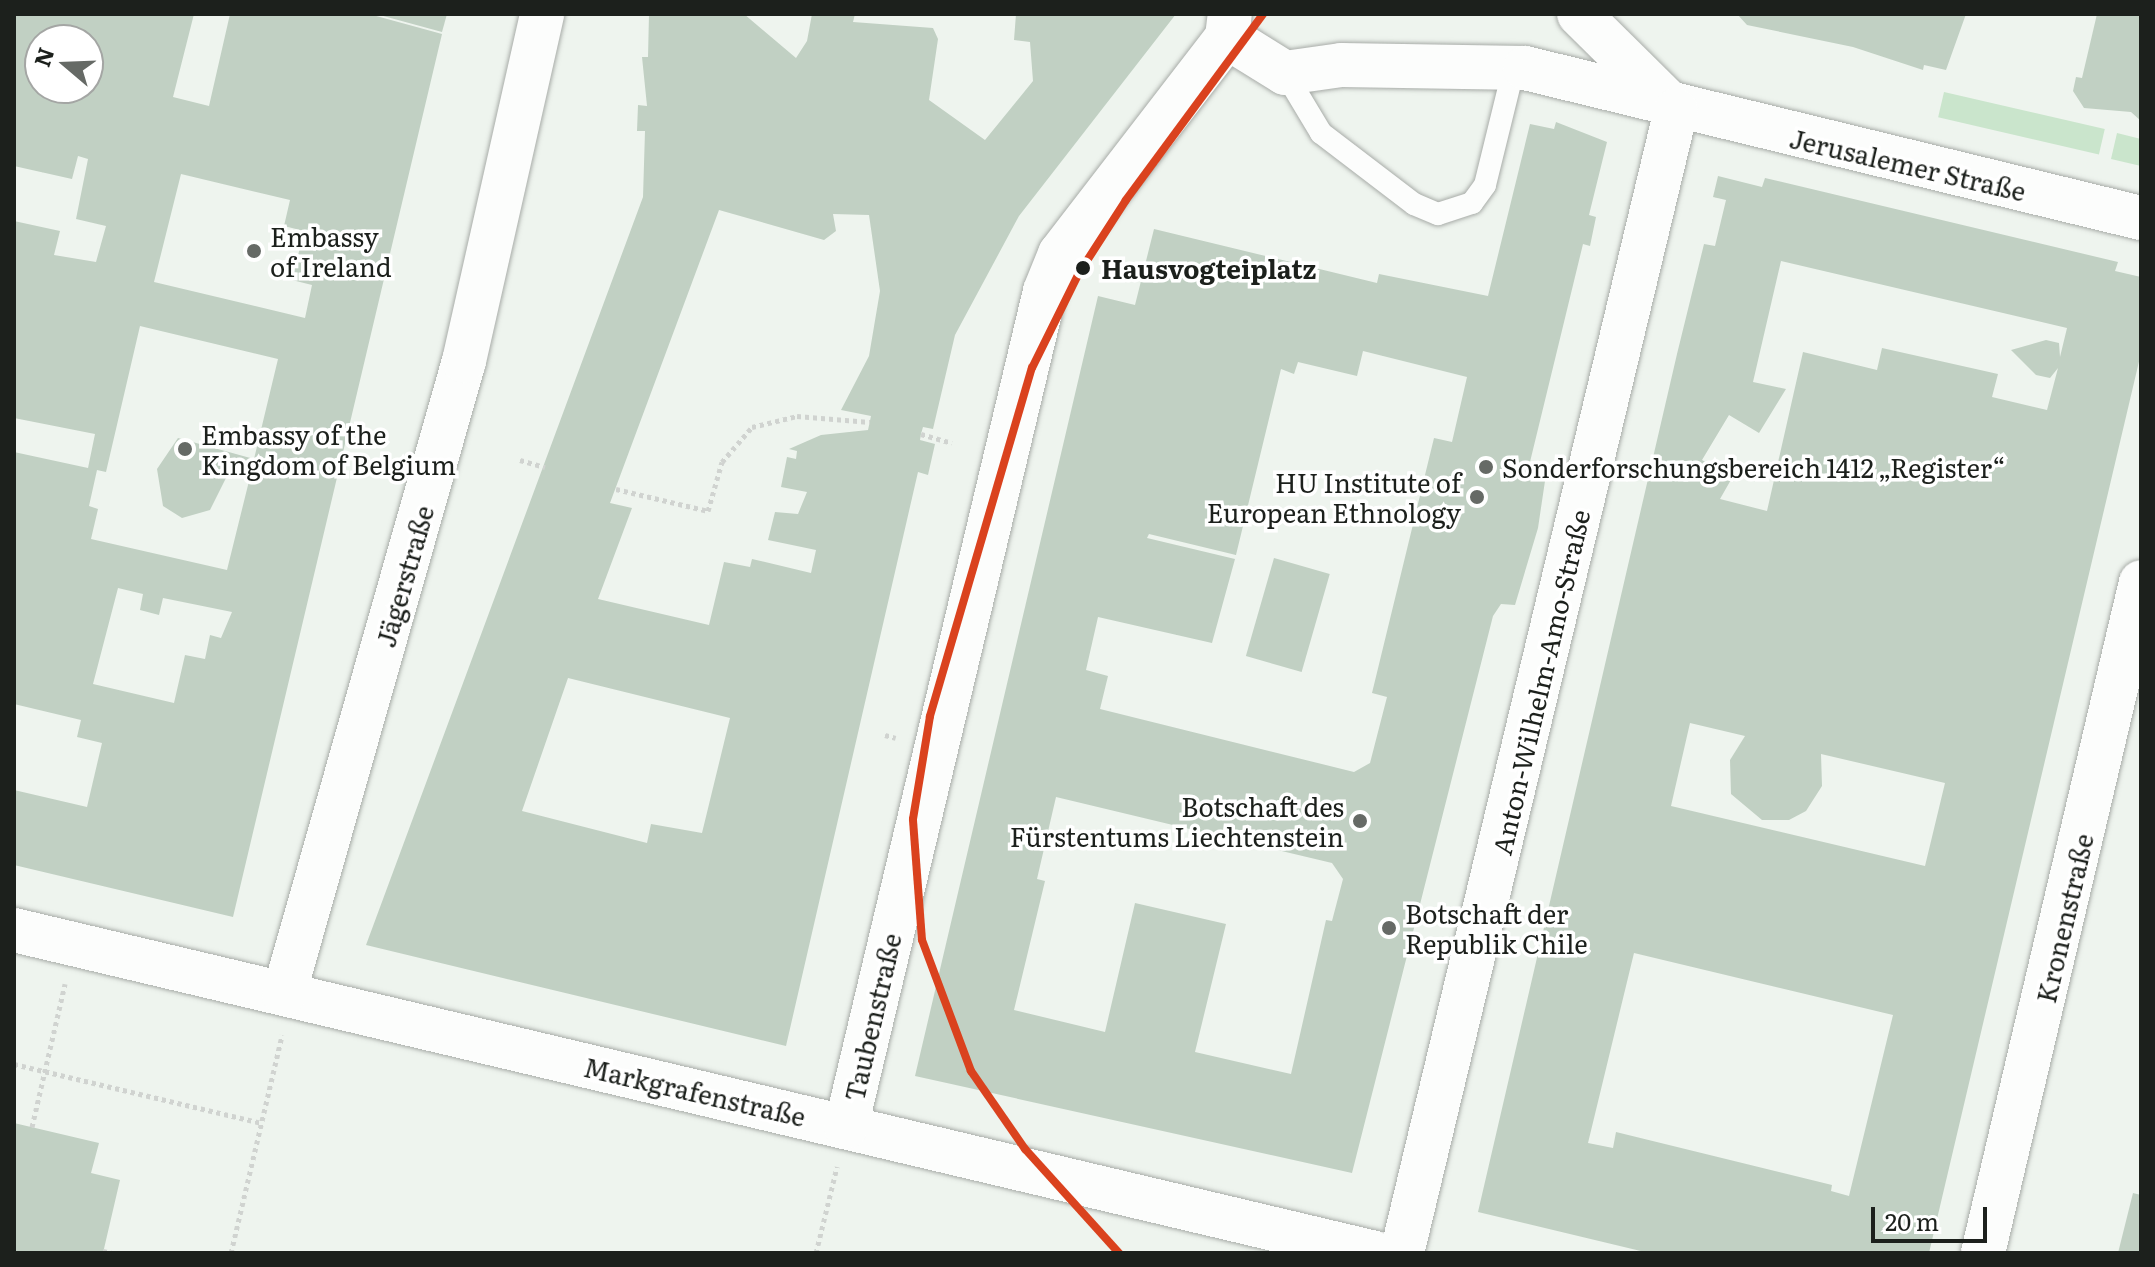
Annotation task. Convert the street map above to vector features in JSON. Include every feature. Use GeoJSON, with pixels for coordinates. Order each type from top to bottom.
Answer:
{"type":"FeatureCollection","features":[{"type":"Feature","properties":{"kind":"street","name":"Jägerstraße"},"geometry":{"type":"LineString","coordinates":[[284,1011],[464,361],[542,14]]}},
{"type":"Feature","properties":{"kind":"street"},"geometry":{"type":"LineString","coordinates":[[1579,14],[1676,110]]}},
{"type":"Feature","properties":{"kind":"street"},"geometry":{"type":"LineString","coordinates":[[1228,26],[1285,73],[1341,65],[1514,67],[1676,110]]}},
{"type":"Feature","properties":{"kind":"street","name":"Taubenstraße"},"geometry":{"type":"LineString","coordinates":[[842,1144],[1045,291],[1060,254],[1228,26]]}},
{"type":"Feature","properties":{"kind":"street","name":"Jerusalemer Straße"},"geometry":{"type":"LineString","coordinates":[[1676,110],[2141,218]]}},
{"type":"Feature","properties":{"kind":"street","name":"Anton-Wilhelm-Amo-Straße"},"geometry":{"type":"LineString","coordinates":[[1402,1253],[1676,110]]}},
{"type":"Feature","properties":{"kind":"street","name":"Kronenstraße"},"geometry":{"type":"LineString","coordinates":[[1983,1253],[2141,582]]}},
{"type":"Feature","properties":{"kind":"street","name":"Markgrafenstraße"},"geometry":{"type":"LineString","coordinates":[[14,930],[74,944],[284,1011],[842,1144],[1375,1253]]}},
{"type":"Feature","properties":{"kind":"lane"},"geometry":{"type":"LineString","coordinates":[[1285,73],[1321,133],[1414,204],[1438,214],[1472,203],[1481,192],[1514,67]]}},
{"type":"Feature","properties":{"kind":"path"},"geometry":{"type":"LineString","coordinates":[[616,489],[708,511],[722,462],[752,427],[797,416],[870,422]]}},
{"type":"Feature","properties":{"kind":"path"},"geometry":{"type":"LineString","coordinates":[[921,434],[952,443]]}},
{"type":"Feature","properties":{"kind":"path"},"geometry":{"type":"LineString","coordinates":[[520,460],[545,467]]}},
{"type":"Feature","properties":{"kind":"path"},"geometry":{"type":"LineString","coordinates":[[32,1127],[74,944]]}},
{"type":"Feature","properties":{"kind":"path"},"geometry":{"type":"LineString","coordinates":[[231,1253],[262,1123],[284,1011]]}},
{"type":"Feature","properties":{"kind":"path"},"geometry":{"type":"LineString","coordinates":[[14,1064],[262,1123]]}},
{"type":"Feature","properties":{"kind":"path"},"geometry":{"type":"LineString","coordinates":[[816,1253],[842,1144]]}},
{"type":"Feature","properties":{"kind":"path"},"geometry":{"type":"LineString","coordinates":[[103,1251],[112,1253]]}},
{"type":"Feature","properties":{"kind":"green space"},"geometry":{"type":"Polygon","coordinates":[[[1944,92],[2105,129],[2099,154],[1938,117],[1944,92]]]}},
{"type":"Feature","properties":{"kind":"green space"},"geometry":{"type":"Polygon","coordinates":[[[2117,133],[2141,139],[2141,166],[2111,159],[2117,133]]]}},
{"type":"Feature","properties":{"kind":"building"},"geometry":{"type":"Polygon","coordinates":[[[14,14],[194,14],[173,97],[209,106],[230,14],[369,14],[442,34],[233,917],[14,865],[14,790],[87,807],[102,743],[77,737],[81,720],[14,704],[14,452],[88,468],[95,434],[14,418],[14,221],[60,231],[54,255],[96,262],[106,226],[76,219],[88,159],[78,156],[72,179],[14,166],[14,14]],[[181,174],[154,282],[305,318],[312,285],[292,280],[304,231],[284,226],[290,200],[181,174]],[[140,326],[106,472],[97,470],[89,506],[98,509],[91,539],[227,570],[250,477],[228,474],[210,510],[182,518],[163,506],[157,469],[178,438],[254,459],[278,359],[140,326]],[[118,588],[93,684],[174,703],[185,655],[205,659],[210,635],[221,638],[232,612],[163,598],[159,615],[140,610],[143,594],[118,588]]]}},
{"type":"Feature","properties":{"kind":"building"},"geometry":{"type":"Polygon","coordinates":[[[376,14],[447,14],[442,32],[376,14]]]}},
{"type":"Feature","properties":{"kind":"building"},"geometry":{"type":"Polygon","coordinates":[[[649,14],[744,14],[796,58],[807,41],[812,14],[855,14],[853,22],[933,28],[938,39],[929,100],[985,140],[1033,81],[1030,42],[1014,40],[1016,14],[1176,14],[1019,216],[955,335],[933,429],[923,427],[921,434],[920,440],[935,444],[928,475],[918,472],[786,1046],[366,945],[643,197],[645,131],[637,131],[638,105],[647,106],[642,57],[648,57],[649,14]],[[719,210],[610,503],[632,508],[598,599],[709,625],[724,562],[750,567],[752,559],[811,573],[816,550],[768,540],[775,512],[798,514],[807,492],[781,487],[787,457],[796,459],[797,451],[789,449],[821,435],[868,430],[871,416],[841,410],[869,356],[880,291],[869,215],[833,214],[836,231],[824,240],[719,210]],[[568,678],[522,811],[647,843],[651,824],[702,833],[730,718],[568,678]]]}},
{"type":"Feature","properties":{"kind":"building"},"geometry":{"type":"Polygon","coordinates":[[[1737,14],[1966,14],[1946,70],[1924,65],[1923,70],[1853,47],[1747,25],[1737,14]]]}},
{"type":"Feature","properties":{"kind":"building"},"geometry":{"type":"Polygon","coordinates":[[[2097,14],[2141,14],[2141,121],[2131,112],[2084,108],[2073,91],[2076,77],[2082,78],[2097,14]]]}},
{"type":"Feature","properties":{"kind":"building"},"geometry":{"type":"Polygon","coordinates":[[[1556,122],[1607,142],[1589,215],[1596,217],[1590,246],[1583,244],[1530,462],[1532,475],[1545,481],[1538,528],[1515,605],[1501,604],[1493,616],[1352,1173],[915,1076],[1098,296],[1135,305],[1154,229],[1377,283],[1379,274],[1488,296],[1530,124],[1554,129],[1556,122]],[[1363,351],[1357,376],[1298,362],[1294,374],[1281,369],[1236,555],[1149,534],[1147,538],[1235,559],[1212,643],[1098,617],[1086,670],[1108,676],[1100,709],[1354,772],[1370,763],[1387,697],[1372,693],[1434,438],[1452,442],[1467,377],[1363,351]],[[1056,797],[1037,879],[1045,881],[1014,1010],[1105,1032],[1135,903],[1226,924],[1195,1052],[1291,1074],[1326,920],[1332,921],[1343,879],[1332,863],[1056,797]]]}},
{"type":"Feature","properties":{"kind":"building"},"geometry":{"type":"Polygon","coordinates":[[[1718,176],[1762,187],[1765,178],[2118,262],[2115,271],[2141,277],[2141,353],[1929,1253],[1649,1253],[1478,1212],[1677,354],[1704,244],[1715,246],[1726,200],[1713,197],[1718,176]],[[1781,261],[1753,382],[1786,389],[1759,433],[1729,415],[1702,460],[1732,478],[1720,499],[1767,511],[1803,352],[1877,370],[1882,348],[1998,374],[1992,397],[2047,410],[2058,368],[2050,378],[2036,375],[2011,350],[2046,340],[2059,343],[2060,357],[2067,328],[1781,261]],[[1690,723],[1671,806],[1925,866],[1945,783],[1821,754],[1822,786],[1806,811],[1789,820],[1762,820],[1731,794],[1730,760],[1745,736],[1690,723]],[[1634,953],[1588,1143],[1613,1148],[1616,1132],[1832,1185],[1831,1191],[1849,1196],[1893,1015],[1634,953]]]}},
{"type":"Feature","properties":{"kind":"building"},"geometry":{"type":"Polygon","coordinates":[[[1274,558],[1330,574],[1302,672],[1246,656],[1274,558]]]}},
{"type":"Feature","properties":{"kind":"building"},"geometry":{"type":"Polygon","coordinates":[[[14,1123],[99,1143],[91,1173],[120,1180],[103,1253],[14,1253],[14,1123]]]}},
{"type":"Feature","properties":{"kind":"building"},"geometry":{"type":"Polygon","coordinates":[[[2133,1193],[2141,1195],[2141,1253],[2118,1253],[2133,1193]]]}},
{"type":"Feature","properties":{"kind":"transit line"},"geometry":{"type":"LineString","coordinates":[[1119,1253],[1025,1149],[971,1071],[922,940],[913,819],[930,716],[1032,368],[1079,273],[1126,200],[1263,14]]}},
{"type":"Feature","properties":{"kind":"place","name":"Embassy of Ireland"},"geometry":{"type":"Point","coordinates":[254,251]}},
{"type":"Feature","properties":{"kind":"place","name":"Hausvogteiplatz"},"geometry":{"type":"Point","coordinates":[1083,268]}},
{"type":"Feature","properties":{"kind":"place","name":"Embassy of the Kingdom of Belgium"},"geometry":{"type":"Point","coordinates":[185,449]}},
{"type":"Feature","properties":{"kind":"place","name":"Sonderforschungsbereich 1412 „Register“"},"geometry":{"type":"Point","coordinates":[1486,467]}},
{"type":"Feature","properties":{"kind":"place","name":"HU Institute of European Ethnology"},"geometry":{"type":"Point","coordinates":[1477,497]}},
{"type":"Feature","properties":{"kind":"place","name":"Botschaft des Fürstentums Liechtenstein"},"geometry":{"type":"Point","coordinates":[1360,821]}},
{"type":"Feature","properties":{"kind":"place","name":"Botschaft der Republik Chile"},"geometry":{"type":"Point","coordinates":[1389,928]}}]}
